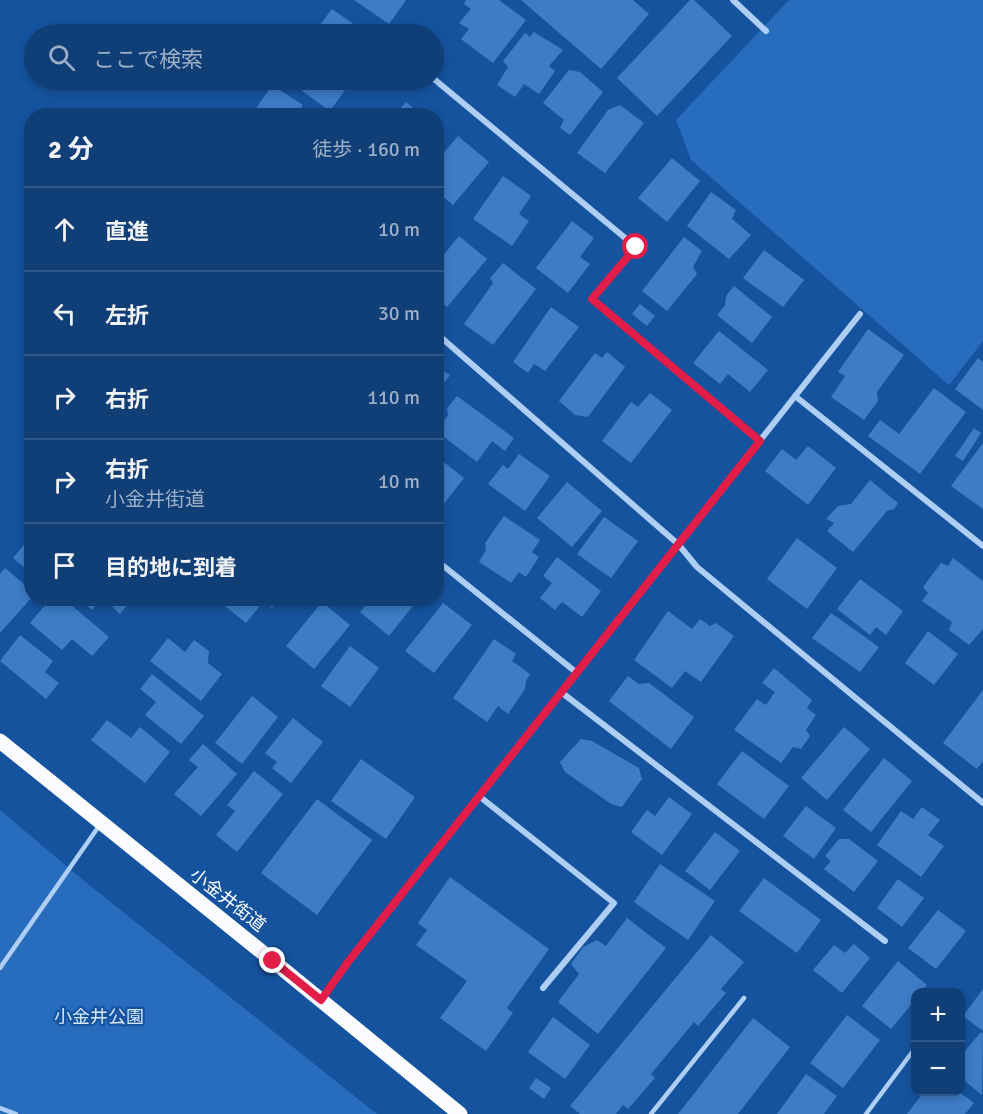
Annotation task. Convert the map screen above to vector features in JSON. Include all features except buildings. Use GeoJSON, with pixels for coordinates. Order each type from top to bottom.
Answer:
{"type":"FeatureCollection","features":[{"type":"Feature","properties":{"kind":"main road","name":"小金井街道"},"geometry":{"type":"LineString","coordinates":[[0,741],[460,1114]]}},
{"type":"Feature","properties":{"kind":"street"},"geometry":{"type":"LineString","coordinates":[[733,0],[766,31]]}},
{"type":"Feature","properties":{"kind":"street"},"geometry":{"type":"LineString","coordinates":[[444,87],[636,247],[592,299],[760,441]]}},
{"type":"Feature","properties":{"kind":"street"},"geometry":{"type":"LineString","coordinates":[[321,1000],[348,962],[860,314]]}},
{"type":"Feature","properties":{"kind":"street"},"geometry":{"type":"LineString","coordinates":[[444,340],[678,544],[696,567],[983,803]]}},
{"type":"Feature","properties":{"kind":"street"},"geometry":{"type":"LineString","coordinates":[[795,396],[983,546]]}},
{"type":"Feature","properties":{"kind":"street"},"geometry":{"type":"LineString","coordinates":[[444,566],[576,673]]}},
{"type":"Feature","properties":{"kind":"street"},"geometry":{"type":"LineString","coordinates":[[561,692],[885,941]]}},
{"type":"Feature","properties":{"kind":"street"},"geometry":{"type":"LineString","coordinates":[[479,796],[615,903],[543,988]]}},
{"type":"Feature","properties":{"kind":"lane"},"geometry":{"type":"LineString","coordinates":[[0,968],[101,824]]}},
{"type":"Feature","properties":{"kind":"lane"},"geometry":{"type":"LineString","coordinates":[[651,1114],[744,998]]}},
{"type":"Feature","properties":{"kind":"lane"},"geometry":{"type":"LineString","coordinates":[[866,1114],[911,1052]]}},
{"type":"Feature","properties":{"kind":"lane"},"geometry":{"type":"LineString","coordinates":[[0,1108],[16,1114]]}},
{"type":"Feature","properties":{"kind":"green space"},"geometry":{"type":"Polygon","coordinates":[[[789,0],[983,0],[983,341],[949,385],[691,160],[676,120],[789,0]]]}},
{"type":"Feature","properties":{"kind":"green space","name":"小金井公園"},"geometry":{"type":"Polygon","coordinates":[[[0,810],[83,880],[377,1114],[0,1114],[0,810]]]}},
{"type":"Feature","properties":{"kind":"route"},"geometry":{"type":"LineString","coordinates":[[273,961],[321,1000],[348,962],[760,441],[592,299],[636,247]]}}]}
